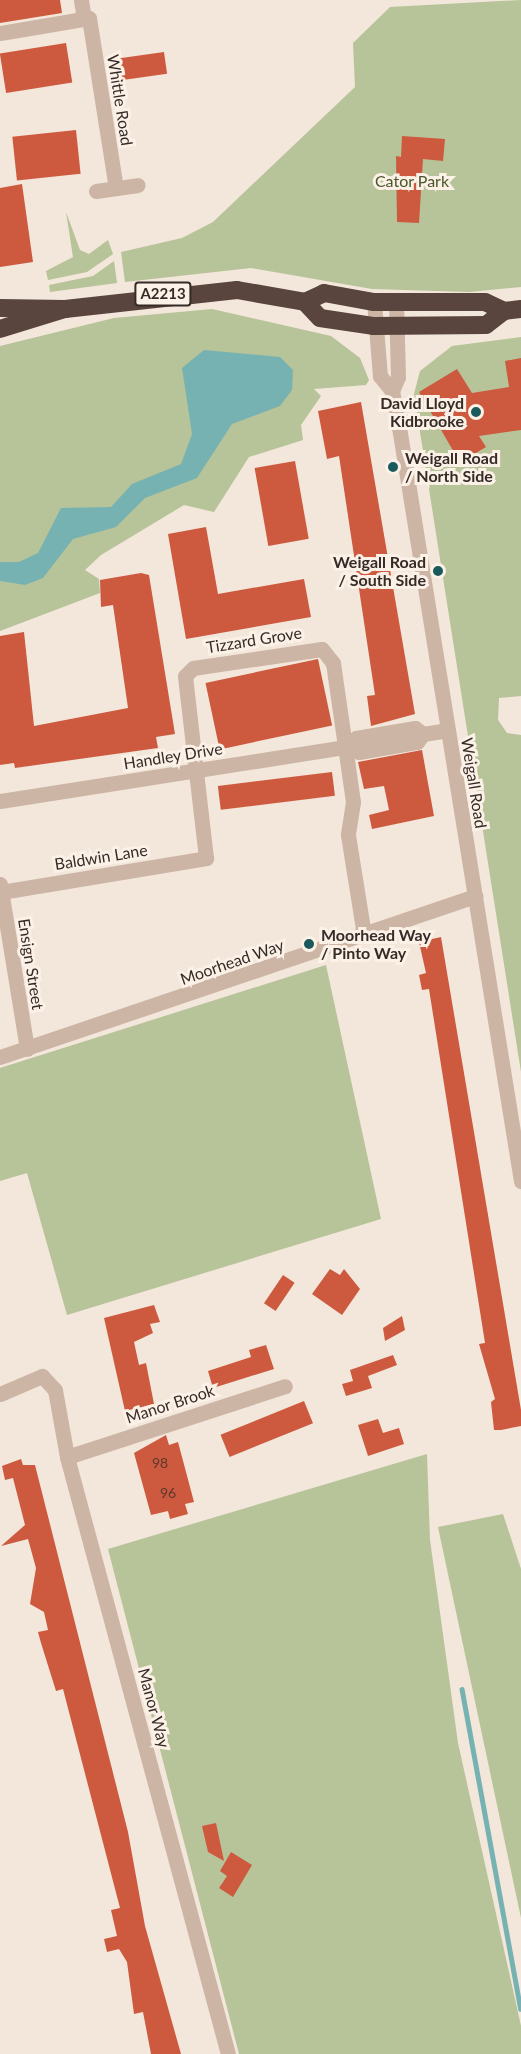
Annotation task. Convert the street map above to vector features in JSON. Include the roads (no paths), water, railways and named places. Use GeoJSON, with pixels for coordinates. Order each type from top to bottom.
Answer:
{"type":"FeatureCollection","features":[{"type":"Feature","properties":{"kind":"highway","name":"A2213"},"geometry":{"type":"LineString","coordinates":[[0,308],[65,309],[212,290],[261,292],[305,302],[320,318],[396,328],[486,325],[512,310]]}},
{"type":"Feature","properties":{"kind":"highway","name":"A2213"},"geometry":{"type":"LineString","coordinates":[[305,302],[324,294],[374,302],[485,302],[512,310]]}},
{"type":"Feature","properties":{"kind":"highway","name":"A2213"},"geometry":{"type":"LineString","coordinates":[[0,329],[65,309]]}},
{"type":"Feature","properties":{"kind":"street","name":"Whittle Road"},"geometry":{"type":"LineString","coordinates":[[81,0],[116,188]]}},
{"type":"Feature","properties":{"kind":"street"},"geometry":{"type":"LineString","coordinates":[[0,33],[86,18]]}},
{"type":"Feature","properties":{"kind":"street"},"geometry":{"type":"LineString","coordinates":[[96,191],[138,185]]}},
{"type":"Feature","properties":{"kind":"street","name":"Weigall Road"},"geometry":{"type":"LineString","coordinates":[[374,302],[374,326],[380,379],[392,391]]}},
{"type":"Feature","properties":{"kind":"street","name":"Weigall Road"},"geometry":{"type":"LineString","coordinates":[[396,302],[398,377],[392,391],[521,1181]]}},
{"type":"Feature","properties":{"kind":"street","name":"Tizzard Grove"},"geometry":{"type":"LineString","coordinates":[[196,770],[183,682],[189,671],[314,649],[329,652],[333,663],[348,747]]}},
{"type":"Feature","properties":{"kind":"street","name":"Handley Drive"},"geometry":{"type":"LineString","coordinates":[[0,801],[348,747],[356,738],[415,728],[423,735],[447,730]]}},
{"type":"Feature","properties":{"kind":"street"},"geometry":{"type":"LineString","coordinates":[[348,747],[353,802],[347,828],[364,935]]}},
{"type":"Feature","properties":{"kind":"street","name":"Baldwin Lane"},"geometry":{"type":"LineString","coordinates":[[1,888],[206,858],[196,770]]}},
{"type":"Feature","properties":{"kind":"street","name":"Ensign Street"},"geometry":{"type":"LineString","coordinates":[[1,888],[27,1049]]}},
{"type":"Feature","properties":{"kind":"street","name":"Moorhead Way"},"geometry":{"type":"LineString","coordinates":[[0,1058],[475,896]]}},
{"type":"Feature","properties":{"kind":"street","name":"Manor Way"},"geometry":{"type":"LineString","coordinates":[[0,1394],[42,1376],[55,1390],[67,1457],[228,2054]]}},
{"type":"Feature","properties":{"kind":"street","name":"Manor Brook"},"geometry":{"type":"LineString","coordinates":[[67,1457],[285,1386]]}},
{"type":"Feature","properties":{"kind":"water"},"geometry":{"type":"Polygon","coordinates":[[[204,350],[280,357],[293,370],[292,390],[280,406],[232,424],[197,478],[145,498],[116,527],[73,539],[43,578],[25,585],[0,581],[0,562],[19,562],[38,553],[61,508],[111,507],[132,484],[181,464],[192,434],[182,368],[204,350]]]}},
{"type":"Feature","properties":{"kind":"waterway"},"geometry":{"type":"LineString","coordinates":[[462,1689],[521,2009]]}},
{"type":"Feature","properties":{"kind":"place","name":"David Lloyd Kidbrooke"},"geometry":{"type":"Point","coordinates":[476,412]}},
{"type":"Feature","properties":{"kind":"place","name":"Weigall Road / North Side"},"geometry":{"type":"Point","coordinates":[393,467]}},
{"type":"Feature","properties":{"kind":"place","name":"Weigall Road / South Side"},"geometry":{"type":"Point","coordinates":[438,571]}},
{"type":"Feature","properties":{"kind":"place","name":"Moorhead Way / Pinto Way"},"geometry":{"type":"Point","coordinates":[309,944]}},
{"type":"Feature","properties":{"kind":"park label","name":"Cator Park"},"geometry":{"type":"Point","coordinates":[412,181]}}]}
